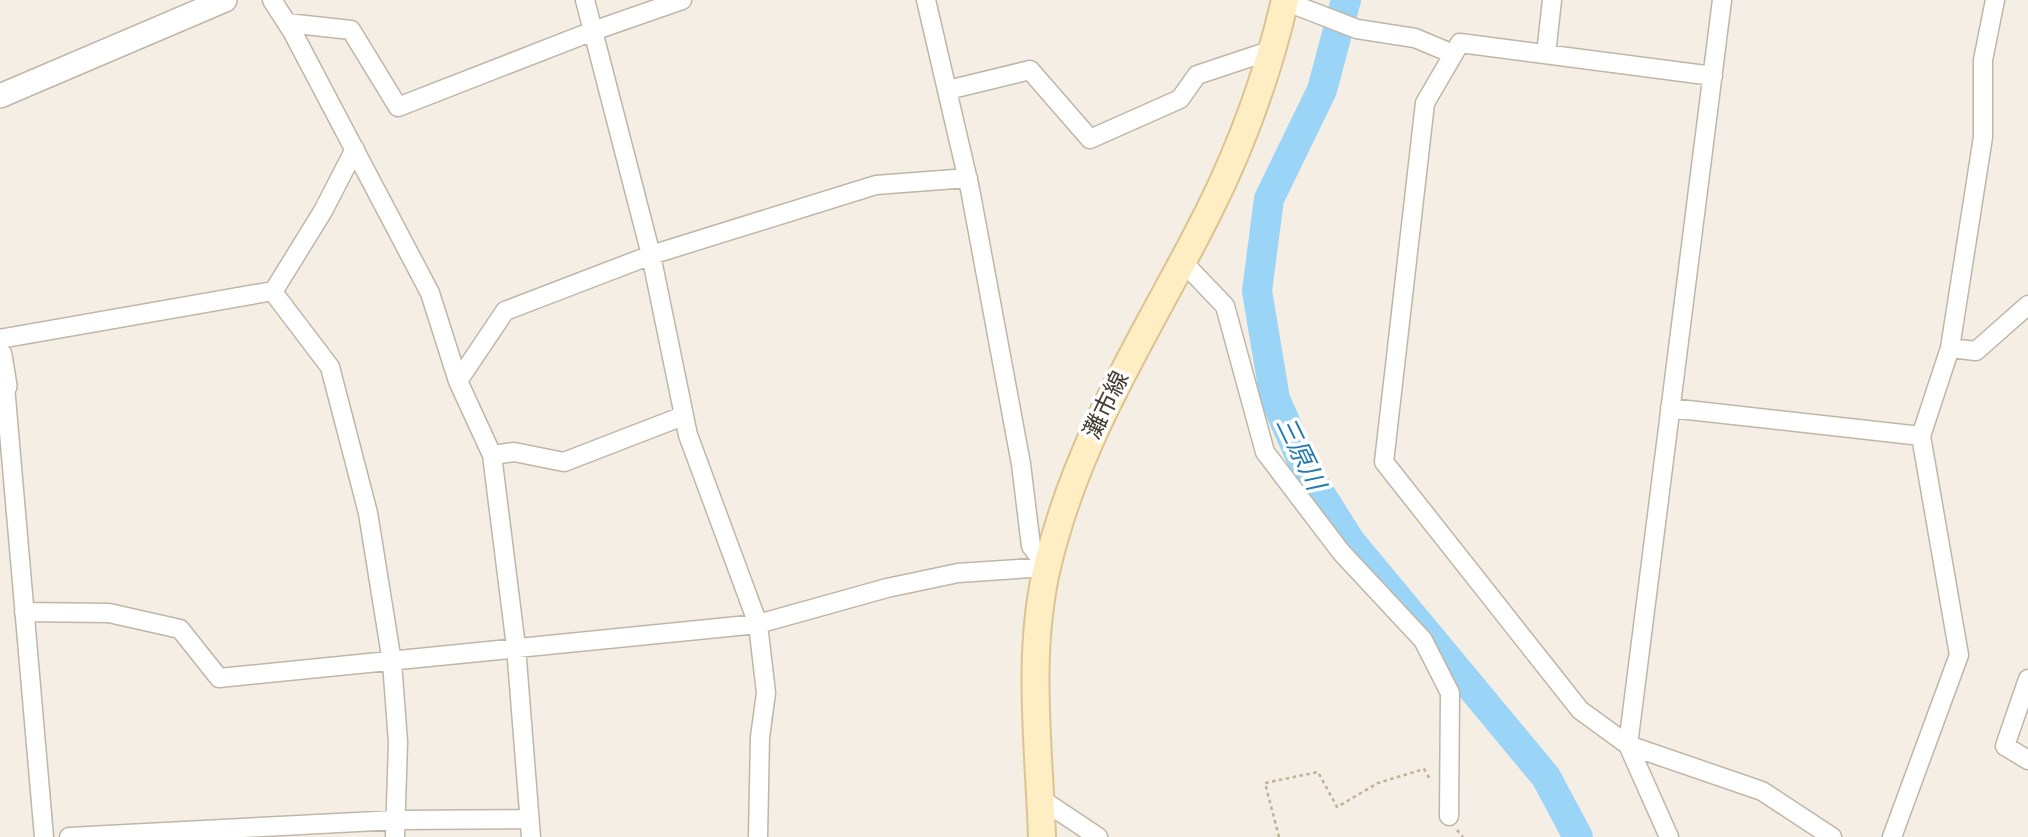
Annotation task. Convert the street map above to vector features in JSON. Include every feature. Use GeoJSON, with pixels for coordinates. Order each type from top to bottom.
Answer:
{"type":"FeatureCollection","features":[{"type":"Feature","properties":{"kind":"main road","name":"灘市線"},"geometry":{"type":"LineString","coordinates":[[1042,837],[1034,675],[1047,567],[1077,465],[1104,404],[1182,261],[1242,139],[1287,2]]}},
{"type":"Feature","properties":{"kind":"street"},"geometry":{"type":"LineString","coordinates":[[0,96],[225,0]]}},
{"type":"Feature","properties":{"kind":"street"},"geometry":{"type":"LineString","coordinates":[[272,0],[329,107],[355,149],[430,293],[458,381],[492,455],[516,647],[531,837]]}},
{"type":"Feature","properties":{"kind":"street"},"geometry":{"type":"LineString","coordinates":[[585,0],[651,255],[683,416],[758,624],[766,692],[760,737],[758,837]]}},
{"type":"Feature","properties":{"kind":"street"},"geometry":{"type":"LineString","coordinates":[[286,23],[351,30],[398,107],[593,31],[682,0]]}},
{"type":"Feature","properties":{"kind":"street"},"geometry":{"type":"LineString","coordinates":[[926,0],[968,178],[1021,464],[1031,546],[1047,567]]}},
{"type":"Feature","properties":{"kind":"street"},"geometry":{"type":"LineString","coordinates":[[1546,54],[1552,0]]}},
{"type":"Feature","properties":{"kind":"street"},"geometry":{"type":"LineString","coordinates":[[1669,837],[1628,745],[1722,0]]}},
{"type":"Feature","properties":{"kind":"street"},"geometry":{"type":"LineString","coordinates":[[1892,837],[1959,654],[1921,436],[1950,348],[1983,137],[1983,60],[1995,0]]}},
{"type":"Feature","properties":{"kind":"street"},"geometry":{"type":"LineString","coordinates":[[1287,2],[1356,29],[1415,38],[1453,54]]}},
{"type":"Feature","properties":{"kind":"street"},"geometry":{"type":"LineString","coordinates":[[1713,76],[1460,43],[1425,103],[1384,461],[1580,710],[1628,745],[1762,791],[1832,837]]}},
{"type":"Feature","properties":{"kind":"street"},"geometry":{"type":"LineString","coordinates":[[948,90],[1030,70],[1090,139],[1180,99],[1196,75],[1272,50]]}},
{"type":"Feature","properties":{"kind":"street"},"geometry":{"type":"LineString","coordinates":[[0,339],[273,291],[324,211],[355,149]]}},
{"type":"Feature","properties":{"kind":"street"},"geometry":{"type":"LineString","coordinates":[[458,381],[505,311],[651,255],[876,185],[968,178]]}},
{"type":"Feature","properties":{"kind":"street"},"geometry":{"type":"LineString","coordinates":[[1182,261],[1225,306],[1265,452],[1341,552],[1423,640],[1450,693],[1449,816]]}},
{"type":"Feature","properties":{"kind":"street"},"geometry":{"type":"LineString","coordinates":[[273,291],[330,367],[368,513],[392,662],[398,742],[396,829]]}},
{"type":"Feature","properties":{"kind":"street"},"geometry":{"type":"LineString","coordinates":[[1950,348],[1976,351],[2028,304]]}},
{"type":"Feature","properties":{"kind":"street"},"geometry":{"type":"LineString","coordinates":[[0,355],[5,386],[44,837]]}},
{"type":"Feature","properties":{"kind":"street"},"geometry":{"type":"LineString","coordinates":[[1670,408],[1921,436]]}},
{"type":"Feature","properties":{"kind":"street"},"geometry":{"type":"LineString","coordinates":[[492,455],[514,452],[565,462],[683,416]]}},
{"type":"Feature","properties":{"kind":"street"},"geometry":{"type":"LineString","coordinates":[[24,612],[109,613],[180,629],[219,678],[758,624],[887,588],[958,573],[1047,567]]}},
{"type":"Feature","properties":{"kind":"street"},"geometry":{"type":"LineString","coordinates":[[2028,679],[2005,746],[2028,760]]}},
{"type":"Feature","properties":{"kind":"street"},"geometry":{"type":"LineString","coordinates":[[1041,799],[1098,837]]}},
{"type":"Feature","properties":{"kind":"street"},"geometry":{"type":"LineString","coordinates":[[69,837],[396,829],[528,818]]}},
{"type":"Feature","properties":{"kind":"path"},"geometry":{"type":"LineString","coordinates":[[1279,837],[1265,783],[1318,772],[1337,807],[1378,783],[1424,769],[1463,837]]}},
{"type":"Feature","properties":{"kind":"waterway","name":"三原川"},"geometry":{"type":"LineString","coordinates":[[1346,0],[1322,90],[1269,199],[1257,291],[1275,399],[1309,476],[1350,541],[1546,777],[1578,837]]}}]}
